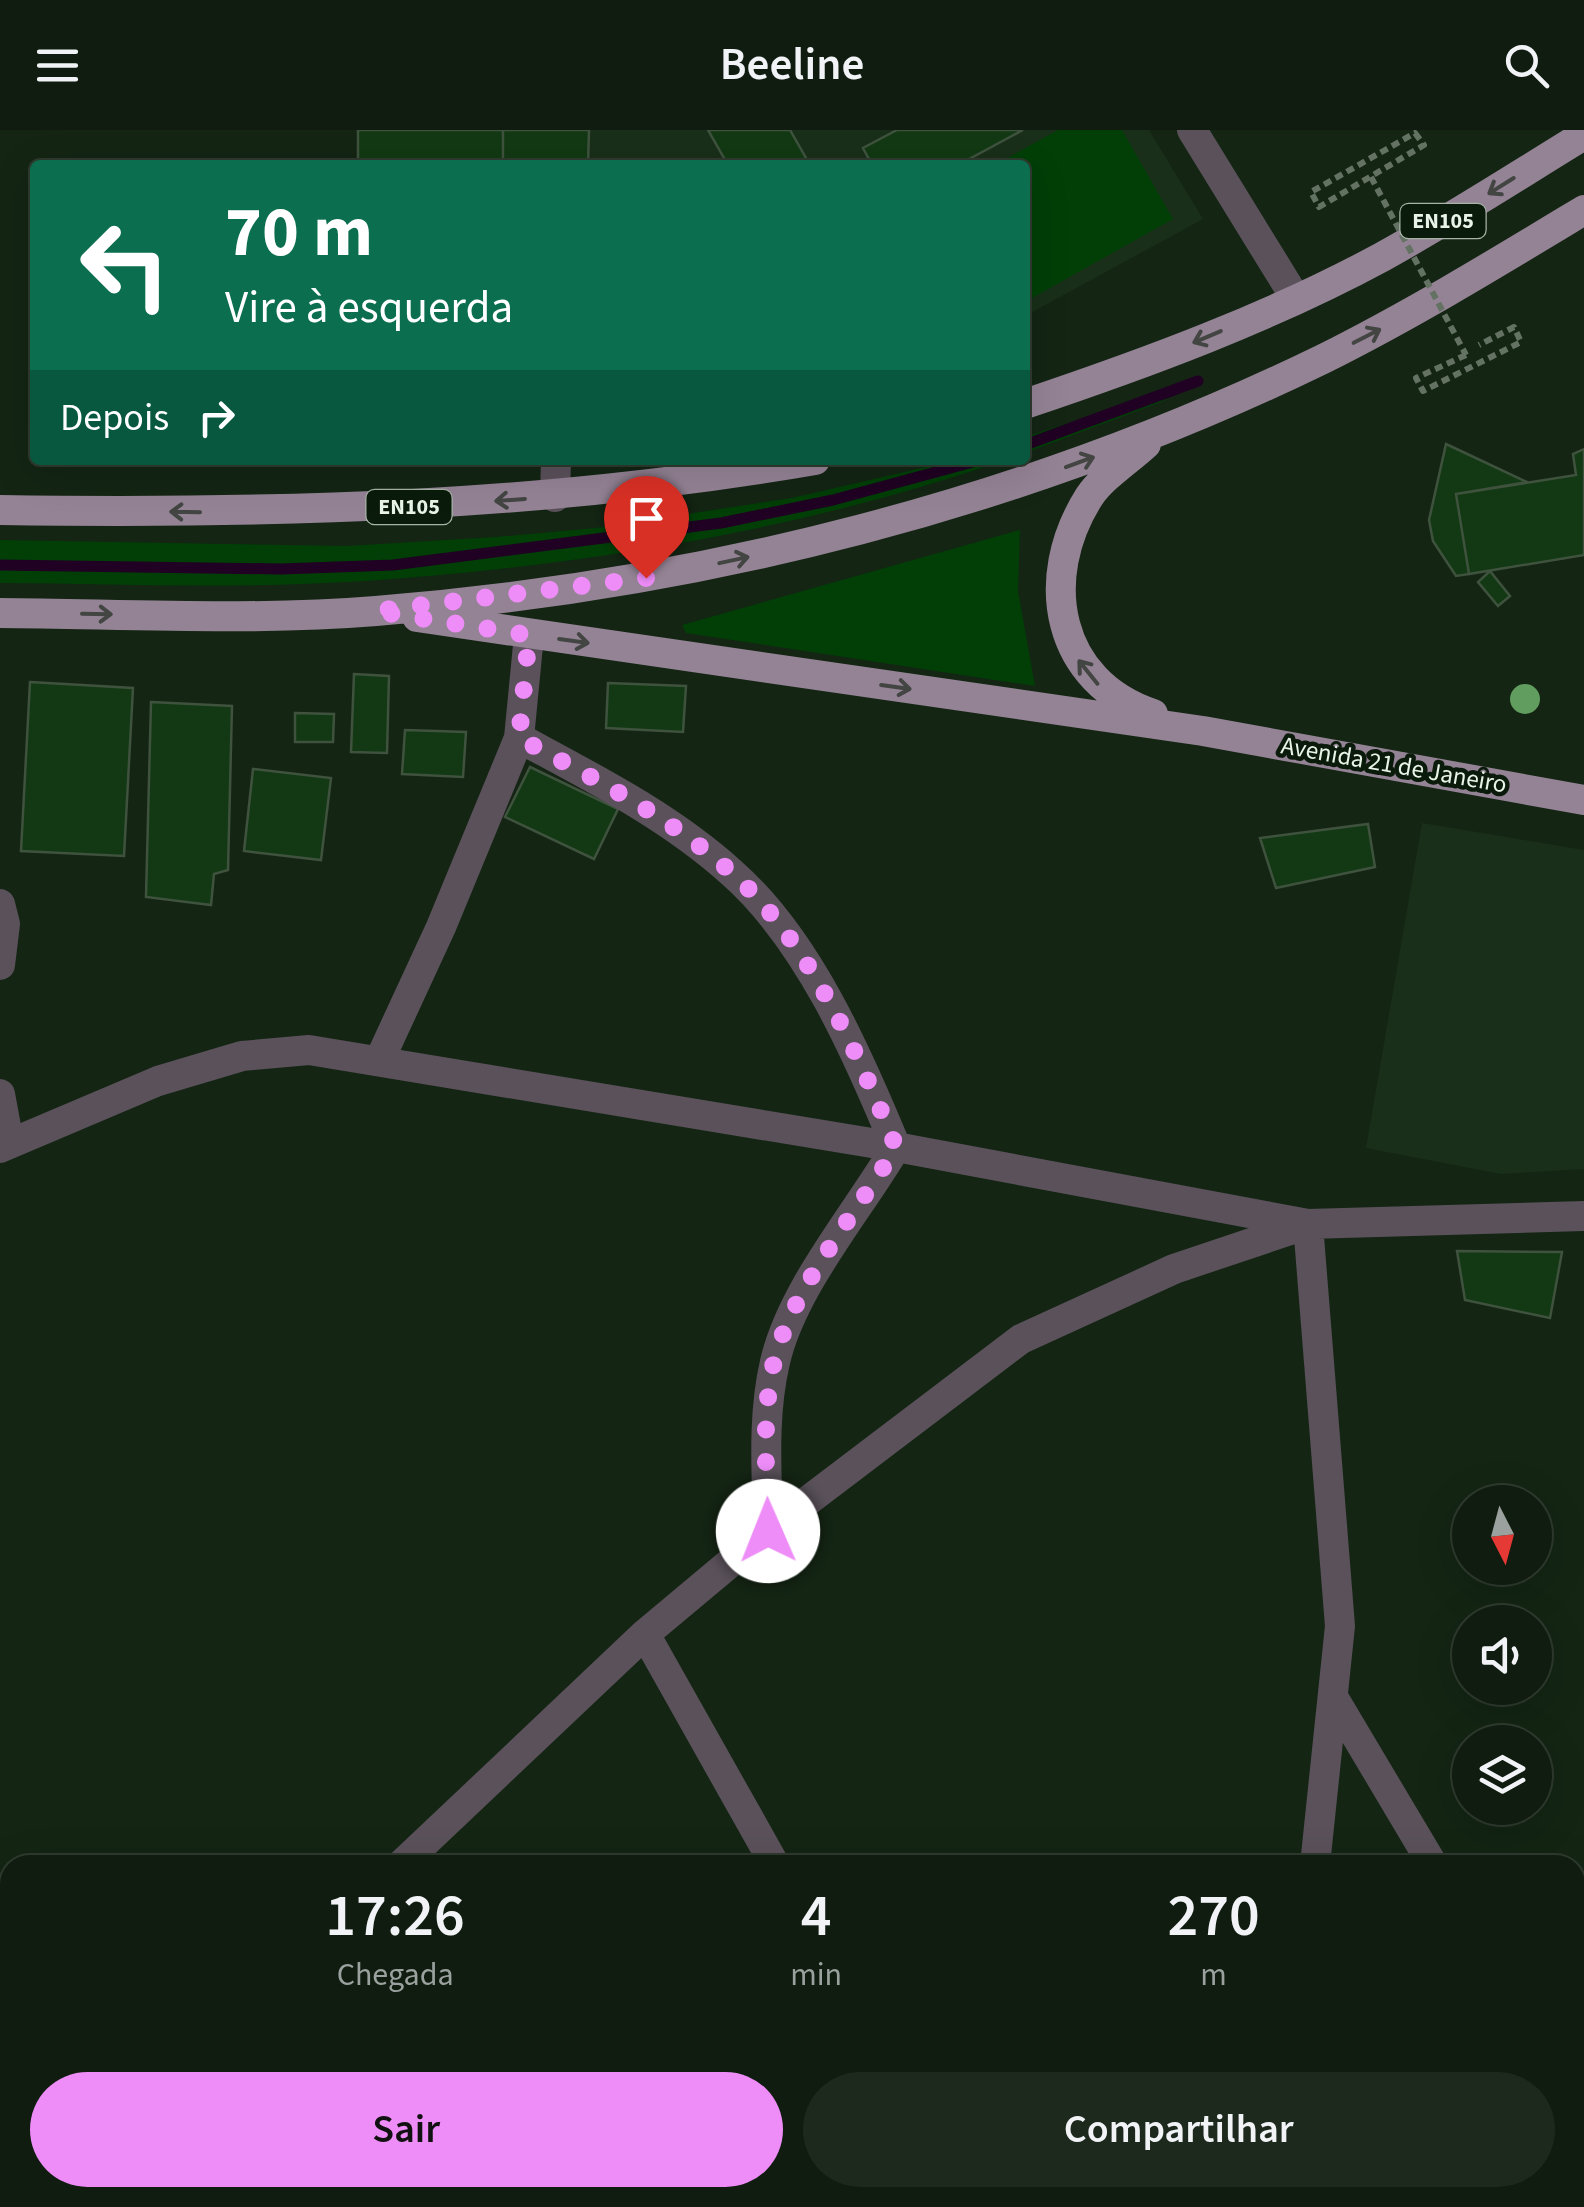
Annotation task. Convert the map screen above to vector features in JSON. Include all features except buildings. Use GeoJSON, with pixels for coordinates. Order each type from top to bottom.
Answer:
{"type":"FeatureCollection","features":[{"type":"Feature","properties":{"kind":"main road","name":"EN105"},"geometry":{"type":"LineString","coordinates":[[1030,402],[1126,370],[1381,258],[1584,135]]}},
{"type":"Feature","properties":{"kind":"main road","name":"EN105"},"geometry":{"type":"LineString","coordinates":[[0,613],[374,611],[580,589],[780,550],[974,496],[1162,431],[1321,359],[1469,280],[1584,210]]}},
{"type":"Feature","properties":{"kind":"main road"},"geometry":{"type":"LineString","coordinates":[[1162,431],[1091,494],[1076,522],[1064,571],[1064,631],[1077,659],[1098,684],[1135,708],[1204,730]]}},
{"type":"Feature","properties":{"kind":"main road","name":"EN105"},"geometry":{"type":"LineString","coordinates":[[0,510],[320,511],[555,497],[779,465]]}},
{"type":"Feature","properties":{"kind":"main road"},"geometry":{"type":"LineString","coordinates":[[374,611],[1204,730]]}},
{"type":"Feature","properties":{"kind":"main road","name":"Avenida 21 de Janeiro"},"geometry":{"type":"LineString","coordinates":[[1204,730],[1584,800]]}},
{"type":"Feature","properties":{"kind":"street"},"geometry":{"type":"LineString","coordinates":[[1192,130],[1296,298]]}},
{"type":"Feature","properties":{"kind":"street"},"geometry":{"type":"LineString","coordinates":[[555,497],[556,465]]}},
{"type":"Feature","properties":{"kind":"street"},"geometry":{"type":"LineString","coordinates":[[380,1059],[441,927],[519,738],[529,635]]}},
{"type":"Feature","properties":{"kind":"street"},"geometry":{"type":"LineString","coordinates":[[519,738],[646,807],[734,874],[797,950],[824,992],[859,1058],[896,1147]]}},
{"type":"Feature","properties":{"kind":"street"},"geometry":{"type":"LineString","coordinates":[[0,904],[5,924],[0,965]]}},
{"type":"Feature","properties":{"kind":"street"},"geometry":{"type":"LineString","coordinates":[[0,1094],[4,1146],[158,1081],[242,1056],[309,1050],[896,1147],[1308,1224],[1584,1216]]}},
{"type":"Feature","properties":{"kind":"street"},"geometry":{"type":"LineString","coordinates":[[768,1531],[766,1434],[774,1361],[794,1308],[896,1147]]}},
{"type":"Feature","properties":{"kind":"street"},"geometry":{"type":"LineString","coordinates":[[411,1855],[645,1634],[768,1531],[1022,1339],[1174,1269],[1308,1224]]}},
{"type":"Feature","properties":{"kind":"street"},"geometry":{"type":"LineString","coordinates":[[1308,1224],[1330,1456],[1340,1626],[1316,1855]]}},
{"type":"Feature","properties":{"kind":"street"},"geometry":{"type":"LineString","coordinates":[[645,1634],[769,1855]]}},
{"type":"Feature","properties":{"kind":"street"},"geometry":{"type":"LineString","coordinates":[[1332,1697],[1427,1855]]}},
{"type":"Feature","properties":{"kind":"path"},"geometry":{"type":"LineString","coordinates":[[1416,132],[1424,145],[1371,178],[1319,207],[1311,192],[1416,132]]}},
{"type":"Feature","properties":{"kind":"path"},"geometry":{"type":"LineString","coordinates":[[1371,178],[1466,355],[1416,378],[1423,391],[1521,342],[1514,327],[1479,345]]}},
{"type":"Feature","properties":{"kind":"shaded area"},"geometry":{"type":"Polygon","coordinates":[[[358,130],[1149,130],[1203,219],[1030,313],[1030,160],[358,160],[358,130]]]}},
{"type":"Feature","properties":{"kind":"shaded area"},"geometry":{"type":"Polygon","coordinates":[[[1422,823],[1584,850],[1584,1169],[1501,1174],[1366,1148],[1422,823]]]}},
{"type":"Feature","properties":{"kind":"green space"},"geometry":{"type":"Polygon","coordinates":[[[1058,130],[1122,130],[1173,219],[1030,299],[1030,160],[1004,160],[1058,130]]]}},
{"type":"Feature","properties":{"kind":"green space"},"geometry":{"type":"Polygon","coordinates":[[[1198,381],[1161,402],[1030,451],[1030,435],[1198,381]]]}},
{"type":"Feature","properties":{"kind":"green space"},"geometry":{"type":"Polygon","coordinates":[[[934,465],[990,465],[849,507],[769,526],[527,566],[274,585],[0,583],[0,540],[347,546],[596,528],[792,498],[934,465]]]}},
{"type":"Feature","properties":{"kind":"green space"},"geometry":{"type":"Polygon","coordinates":[[[1020,530],[1018,591],[1035,686],[686,633],[682,625],[1020,530]]]}},
{"type":"Feature","properties":{"kind":"waterway"},"geometry":{"type":"LineString","coordinates":[[1030,443],[1198,381]]}},
{"type":"Feature","properties":{"kind":"waterway"},"geometry":{"type":"LineString","coordinates":[[0,565],[281,569],[393,565],[721,523],[833,500],[962,465]]}},
{"type":"Feature","properties":{"kind":"route"},"geometry":{"type":"LineString","coordinates":[[646,578],[374,611],[529,635],[519,738],[646,807],[734,874],[797,950],[859,1058],[896,1147],[794,1308],[774,1361],[766,1434],[768,1531]]}}]}
